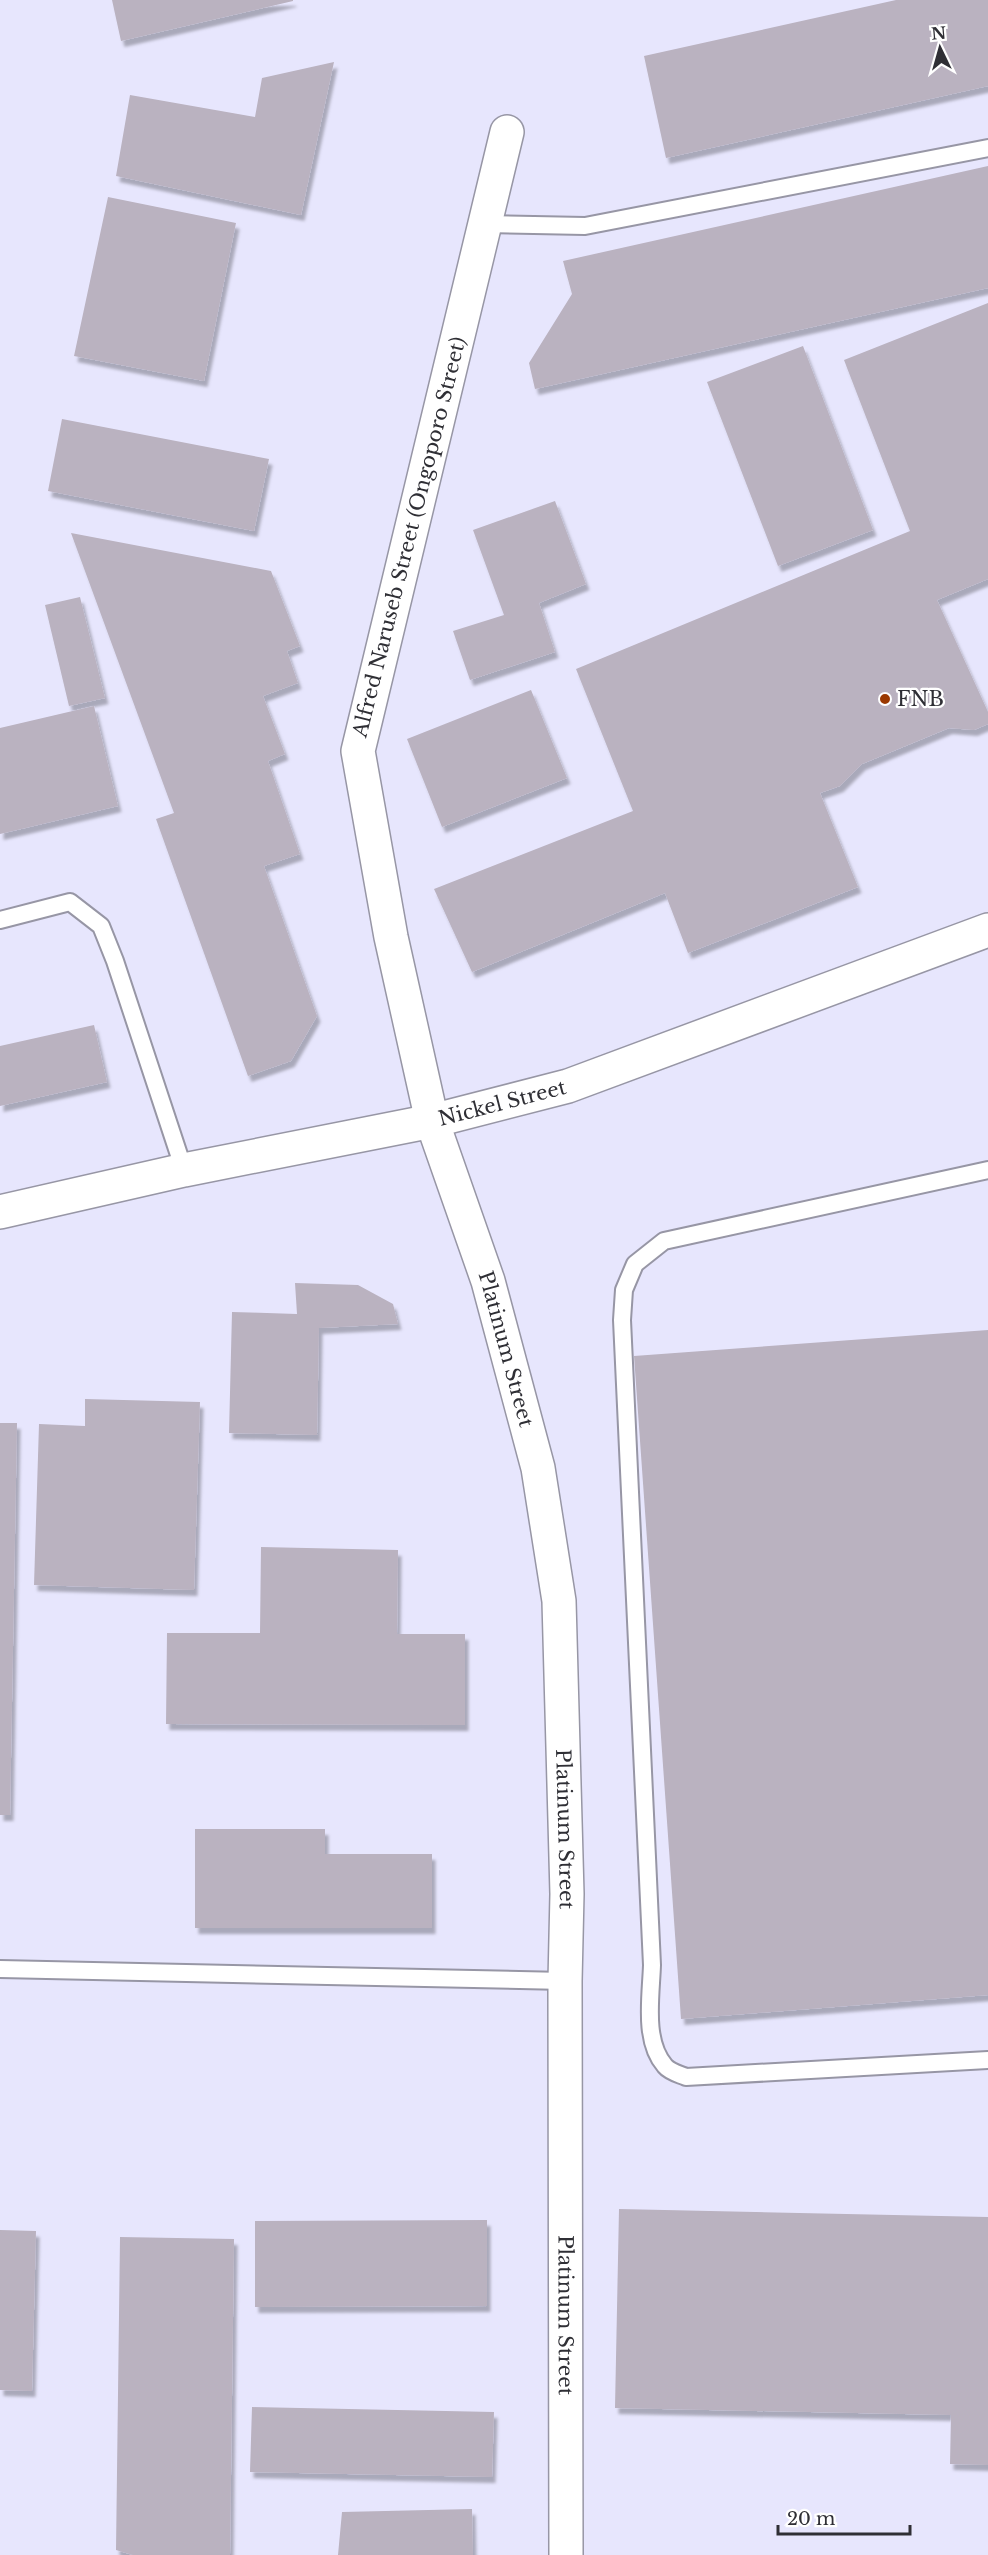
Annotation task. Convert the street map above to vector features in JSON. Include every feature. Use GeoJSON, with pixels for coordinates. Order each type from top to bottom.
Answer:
{"type":"FeatureCollection","features":[{"type":"Feature","properties":{"kind":"street","name":"Alfred Naruseb Street (Ongoporo Street)"},"geometry":{"type":"LineString","coordinates":[[432,1121],[391,937],[358,751],[507,132]]}},
{"type":"Feature","properties":{"kind":"street","name":"Nickel Street"},"geometry":{"type":"LineString","coordinates":[[0,1212],[184,1170],[432,1121],[568,1086],[988,930]]}},
{"type":"Feature","properties":{"kind":"street","name":"Platinum Street"},"geometry":{"type":"LineString","coordinates":[[432,1121],[488,1281],[538,1468],[559,1601],[567,1894],[565,1981],[566,2555]]}},
{"type":"Feature","properties":{"kind":"lane"},"geometry":{"type":"LineString","coordinates":[[485,224],[585,226],[988,148]]}},
{"type":"Feature","properties":{"kind":"lane"},"geometry":{"type":"LineString","coordinates":[[0,920],[70,902],[101,926],[115,961],[184,1170]]}},
{"type":"Feature","properties":{"kind":"lane"},"geometry":{"type":"LineString","coordinates":[[988,1170],[664,1241],[635,1264],[624,1290],[622,1320],[652,1965],[651,2029],[654,2049],[666,2068],[686,2077],[988,2060]]}},
{"type":"Feature","properties":{"kind":"lane"},"geometry":{"type":"LineString","coordinates":[[0,1969],[565,1981]]}},
{"type":"Feature","properties":{"kind":"shaded area"},"geometry":{"type":"Polygon","coordinates":[[[0,0],[988,0],[988,2555],[0,2555],[0,0]]]}},
{"type":"Feature","properties":{"kind":"building"},"geometry":{"type":"Polygon","coordinates":[[[112,0],[293,0],[293,1],[121,41],[112,0]]]}},
{"type":"Feature","properties":{"kind":"building"},"geometry":{"type":"Polygon","coordinates":[[[896,0],[988,0],[988,86],[666,158],[644,56],[896,0]]]}},
{"type":"Feature","properties":{"kind":"building"},"geometry":{"type":"Polygon","coordinates":[[[334,62],[301,215],[116,176],[130,95],[255,117],[262,78],[334,62]]]}},
{"type":"Feature","properties":{"kind":"building"},"geometry":{"type":"Polygon","coordinates":[[[988,166],[988,288],[535,389],[529,363],[572,294],[563,261],[988,166]]]}},
{"type":"Feature","properties":{"kind":"building"},"geometry":{"type":"Polygon","coordinates":[[[108,197],[236,223],[204,381],[74,356],[108,197]]]}},
{"type":"Feature","properties":{"kind":"building"},"geometry":{"type":"Polygon","coordinates":[[[988,303],[988,579],[937,600],[988,712],[988,724],[974,730],[949,728],[862,764],[840,786],[820,793],[858,887],[688,953],[665,893],[472,972],[434,889],[633,811],[576,669],[910,531],[844,360],[988,303]]]}},
{"type":"Feature","properties":{"kind":"building"},"geometry":{"type":"Polygon","coordinates":[[[803,346],[873,530],[778,566],[707,382],[803,346]]]}},
{"type":"Feature","properties":{"kind":"building"},"geometry":{"type":"Polygon","coordinates":[[[62,419],[269,459],[254,531],[48,491],[62,419]]]}},
{"type":"Feature","properties":{"kind":"building"},"geometry":{"type":"Polygon","coordinates":[[[555,501],[586,584],[539,603],[555,652],[470,680],[453,631],[504,615],[473,530],[555,501]]]}},
{"type":"Feature","properties":{"kind":"building"},"geometry":{"type":"Polygon","coordinates":[[[71,533],[271,571],[300,646],[287,651],[298,683],[263,696],[285,754],[268,761],[300,854],[264,866],[317,1016],[291,1061],[248,1076],[156,819],[174,813],[71,533]]]}},
{"type":"Feature","properties":{"kind":"building"},"geometry":{"type":"Polygon","coordinates":[[[80,597],[105,698],[69,706],[45,605],[80,597]]]}},
{"type":"Feature","properties":{"kind":"building"},"geometry":{"type":"Polygon","coordinates":[[[531,690],[567,778],[442,827],[407,739],[531,690]]]}},
{"type":"Feature","properties":{"kind":"building"},"geometry":{"type":"Polygon","coordinates":[[[94,706],[118,806],[0,834],[0,728],[94,706]]]}},
{"type":"Feature","properties":{"kind":"building"},"geometry":{"type":"Polygon","coordinates":[[[94,1025],[107,1082],[0,1106],[0,1046],[94,1025]]]}},
{"type":"Feature","properties":{"kind":"building"},"geometry":{"type":"Polygon","coordinates":[[[295,1283],[358,1285],[393,1304],[398,1324],[319,1328],[317,1435],[229,1433],[232,1312],[297,1314],[295,1283]]]}},
{"type":"Feature","properties":{"kind":"building"},"geometry":{"type":"Polygon","coordinates":[[[988,1330],[988,1995],[681,2019],[634,1356],[988,1330]]]}},
{"type":"Feature","properties":{"kind":"building"},"geometry":{"type":"Polygon","coordinates":[[[85,1399],[200,1402],[194,1590],[34,1585],[39,1424],[85,1426],[85,1399]]]}},
{"type":"Feature","properties":{"kind":"building"},"geometry":{"type":"Polygon","coordinates":[[[0,1423],[17,1423],[10,1815],[0,1815],[0,1423]]]}},
{"type":"Feature","properties":{"kind":"building"},"geometry":{"type":"Polygon","coordinates":[[[261,1547],[398,1550],[397,1634],[465,1634],[465,1725],[166,1724],[167,1633],[260,1633],[261,1547]]]}},
{"type":"Feature","properties":{"kind":"building"},"geometry":{"type":"Polygon","coordinates":[[[195,1829],[325,1829],[325,1854],[432,1854],[432,1928],[195,1928],[195,1829]]]}},
{"type":"Feature","properties":{"kind":"building"},"geometry":{"type":"Polygon","coordinates":[[[619,2209],[988,2217],[988,2465],[950,2464],[951,2415],[615,2408],[619,2209]]]}},
{"type":"Feature","properties":{"kind":"building"},"geometry":{"type":"Polygon","coordinates":[[[487,2220],[487,2306],[255,2307],[255,2221],[487,2220]]]}},
{"type":"Feature","properties":{"kind":"building"},"geometry":{"type":"Polygon","coordinates":[[[0,2230],[36,2231],[32,2391],[0,2390],[0,2230]]]}},
{"type":"Feature","properties":{"kind":"building"},"geometry":{"type":"Polygon","coordinates":[[[120,2237],[234,2239],[230,2555],[133,2555],[116,2550],[120,2237]]]}},
{"type":"Feature","properties":{"kind":"building"},"geometry":{"type":"Polygon","coordinates":[[[252,2407],[494,2412],[492,2477],[250,2472],[252,2407]]]}},
{"type":"Feature","properties":{"kind":"building"},"geometry":{"type":"Polygon","coordinates":[[[472,2509],[473,2555],[338,2555],[342,2512],[472,2509]]]}},
{"type":"Feature","properties":{"kind":"place","name":"FNB"},"geometry":{"type":"Point","coordinates":[885,699]}}]}
